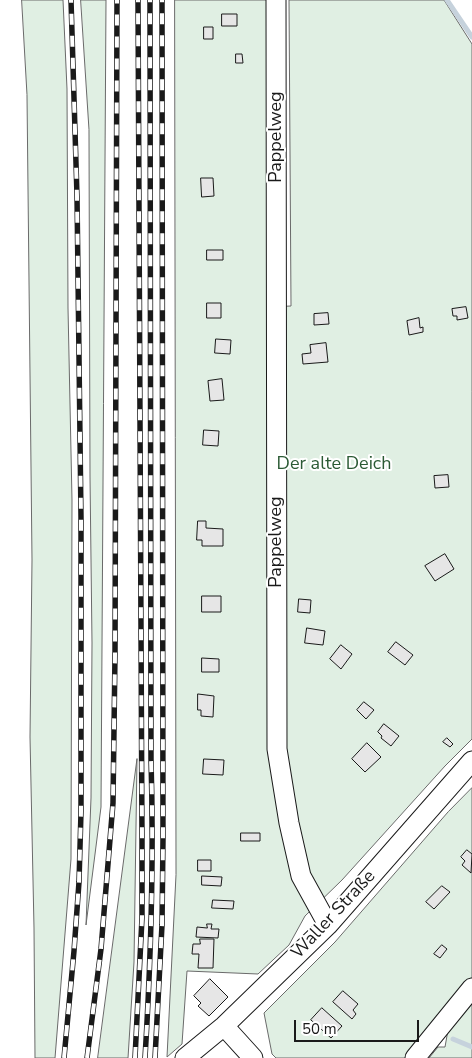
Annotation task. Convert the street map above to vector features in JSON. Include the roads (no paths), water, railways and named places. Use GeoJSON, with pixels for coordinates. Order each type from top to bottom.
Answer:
{"type":"FeatureCollection","features":[{"type":"Feature","properties":{"kind":"street","name":"Pappelweg"},"geometry":{"type":"LineString","coordinates":[[276,0],[277,749],[289,823],[301,876],[328,925]]}},
{"type":"Feature","properties":{"kind":"street","name":"Waller Straße"},"geometry":{"type":"LineString","coordinates":[[185,1058],[224,1026],[328,925],[472,761]]}},
{"type":"Feature","properties":{"kind":"street"},"geometry":{"type":"LineString","coordinates":[[415,1058],[472,988]]}},
{"type":"Feature","properties":{"kind":"street"},"geometry":{"type":"LineString","coordinates":[[224,1026],[253,1058]]}},
{"type":"Feature","properties":{"kind":"waterway"},"geometry":{"type":"LineString","coordinates":[[447,0],[472,37]]}},
{"type":"Feature","properties":{"kind":"waterway"},"geometry":{"type":"LineString","coordinates":[[453,1039],[472,1047]]}},
{"type":"Feature","properties":{"kind":"railway"},"geometry":{"type":"LineString","coordinates":[[64,1058],[79,882],[81,812],[81,518],[77,196],[71,0]]}},
{"type":"Feature","properties":{"kind":"railway"},"geometry":{"type":"LineString","coordinates":[[87,1058],[101,949],[113,803],[117,0]]}},
{"type":"Feature","properties":{"kind":"railway"},"geometry":{"type":"LineString","coordinates":[[135,1058],[142,918],[138,0]]}},
{"type":"Feature","properties":{"kind":"railway"},"geometry":{"type":"LineString","coordinates":[[145,1058],[152,871],[150,0]]}},
{"type":"Feature","properties":{"kind":"railway"},"geometry":{"type":"LineString","coordinates":[[155,1058],[162,925],[163,839],[162,0]]}},
{"type":"Feature","properties":{"kind":"park label","name":"Der alte Deich"},"geometry":{"type":"Point","coordinates":[334,465]}}]}
